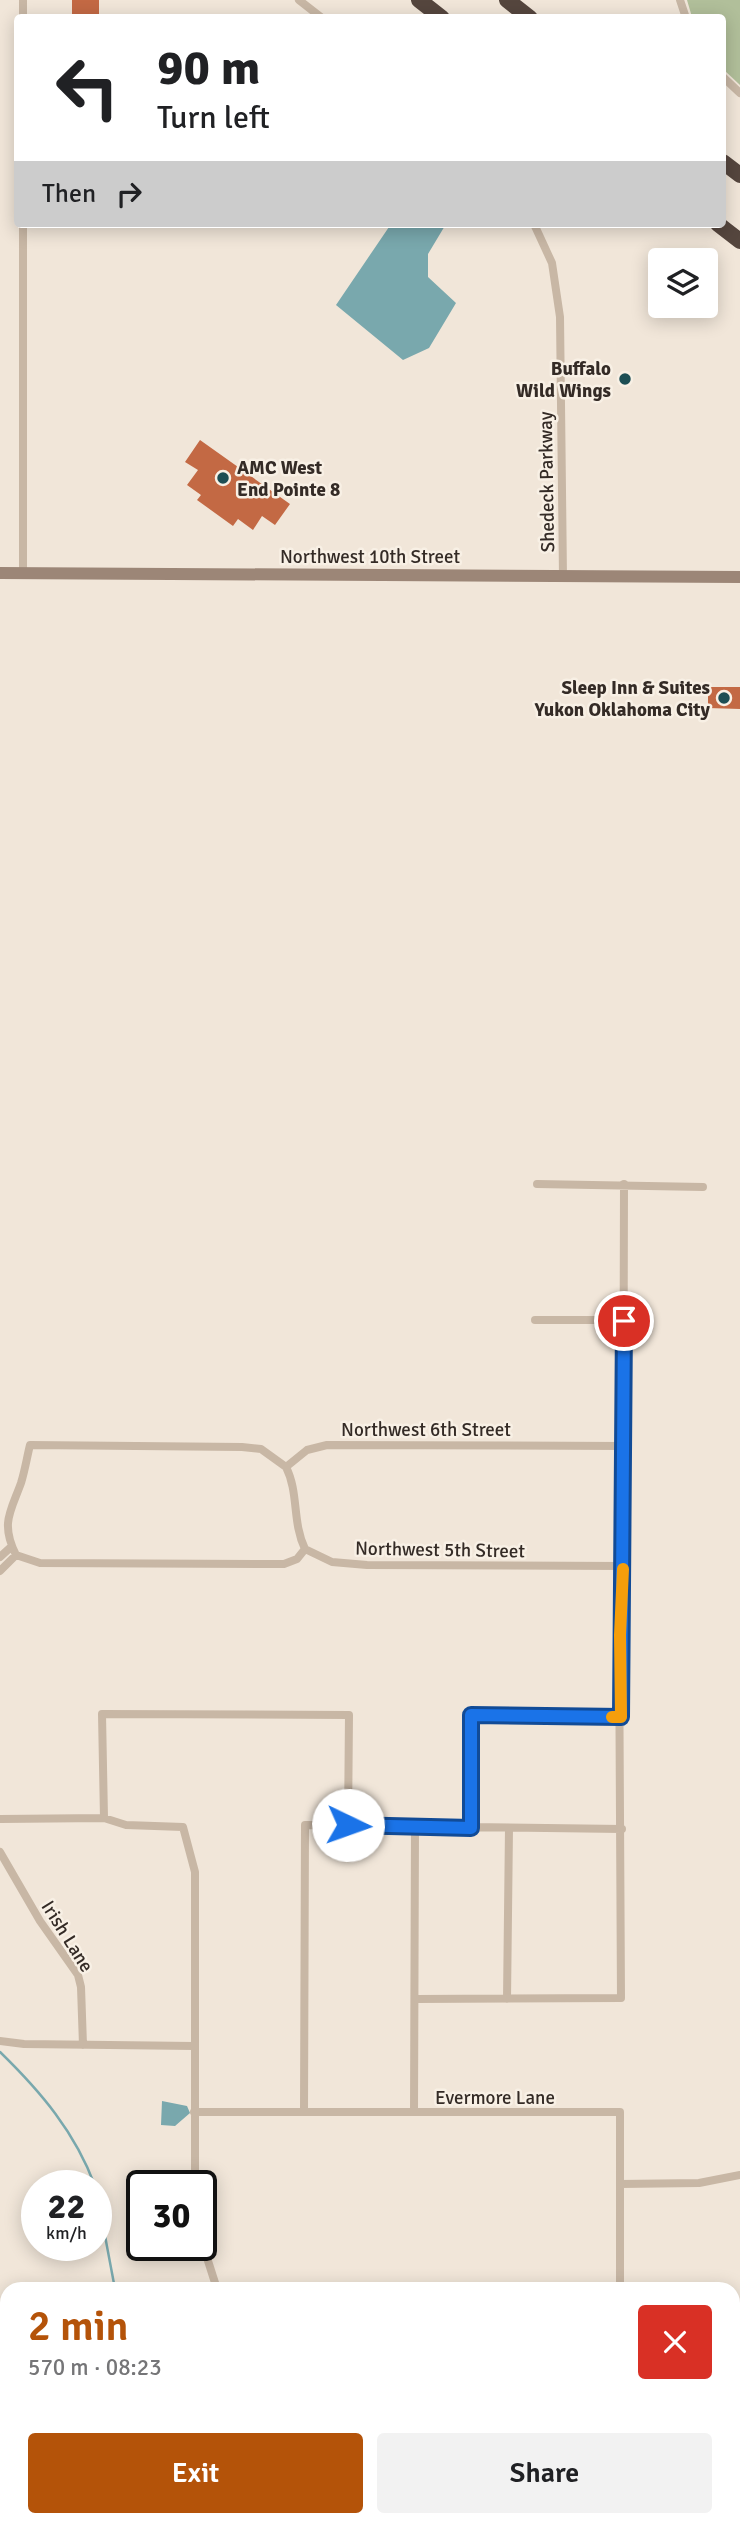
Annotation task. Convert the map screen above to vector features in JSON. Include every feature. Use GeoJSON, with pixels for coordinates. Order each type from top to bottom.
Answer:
{"type":"FeatureCollection","features":[{"type":"Feature","properties":{"kind":"highway"},"geometry":{"type":"LineString","coordinates":[[419,0],[437,14]]}},
{"type":"Feature","properties":{"kind":"highway"},"geometry":{"type":"LineString","coordinates":[[507,0],[525,14]]}},
{"type":"Feature","properties":{"kind":"highway"},"geometry":{"type":"LineString","coordinates":[[726,164],[740,175]]}},
{"type":"Feature","properties":{"kind":"highway"},"geometry":{"type":"LineString","coordinates":[[723,228],[740,241]]}},
{"type":"Feature","properties":{"kind":"main road","name":"Northwest 10th Street"},"geometry":{"type":"LineString","coordinates":[[0,573],[740,577]]}},
{"type":"Feature","properties":{"kind":"street"},"geometry":{"type":"LineString","coordinates":[[299,0],[317,14]]}},
{"type":"Feature","properties":{"kind":"street"},"geometry":{"type":"LineString","coordinates":[[726,80],[740,93]]}},
{"type":"Feature","properties":{"kind":"street"},"geometry":{"type":"LineString","coordinates":[[23,228],[23,574]]}},
{"type":"Feature","properties":{"kind":"street","name":"Shedeck Parkway"},"geometry":{"type":"LineString","coordinates":[[536,228],[552,263],[560,317],[563,577]]}},
{"type":"Feature","properties":{"kind":"street"},"geometry":{"type":"LineString","coordinates":[[537,1184],[703,1187]]}},
{"type":"Feature","properties":{"kind":"street"},"geometry":{"type":"LineString","coordinates":[[416,1999],[621,1998],[620,1635],[623,1566],[624,1184]]}},
{"type":"Feature","properties":{"kind":"street"},"geometry":{"type":"LineString","coordinates":[[535,1320],[624,1321]]}},
{"type":"Feature","properties":{"kind":"street"},"geometry":{"type":"LineString","coordinates":[[30,1445],[242,1447],[261,1449],[286,1466],[294,1491],[297,1533],[306,1549],[297,1559],[284,1564],[40,1563],[14,1551],[6,1527],[7,1510],[20,1484],[30,1445]]}},
{"type":"Feature","properties":{"kind":"street","name":"Northwest 6th Street"},"geometry":{"type":"LineString","coordinates":[[286,1466],[307,1450],[327,1445],[624,1446]]}},
{"type":"Feature","properties":{"kind":"street","name":"Northwest 5th Street"},"geometry":{"type":"LineString","coordinates":[[306,1549],[332,1562],[367,1565],[623,1566]]}},
{"type":"Feature","properties":{"kind":"street"},"geometry":{"type":"LineString","coordinates":[[0,1557],[14,1551]]}},
{"type":"Feature","properties":{"kind":"street"},"geometry":{"type":"LineString","coordinates":[[0,1571],[14,1551]]}},
{"type":"Feature","properties":{"kind":"street"},"geometry":{"type":"LineString","coordinates":[[104,1818],[102,1714],[349,1715],[348,1825]]}},
{"type":"Feature","properties":{"kind":"street"},"geometry":{"type":"LineString","coordinates":[[471,1828],[471,1715],[621,1717]]}},
{"type":"Feature","properties":{"kind":"street"},"geometry":{"type":"LineString","coordinates":[[0,1819],[104,1818],[126,1825],[183,1827],[195,1872],[195,2170]]}},
{"type":"Feature","properties":{"kind":"street"},"geometry":{"type":"LineString","coordinates":[[303,2111],[305,1825],[621,1829]]}},
{"type":"Feature","properties":{"kind":"street"},"geometry":{"type":"LineString","coordinates":[[414,2112],[415,1828]]}},
{"type":"Feature","properties":{"kind":"street"},"geometry":{"type":"LineString","coordinates":[[507,1999],[509,1828]]}},
{"type":"Feature","properties":{"kind":"street","name":"Irish Lane"},"geometry":{"type":"LineString","coordinates":[[0,1852],[40,1921],[78,1975],[81,1987],[83,2045]]}},
{"type":"Feature","properties":{"kind":"street"},"geometry":{"type":"LineString","coordinates":[[0,2041],[194,2046]]}},
{"type":"Feature","properties":{"kind":"street","name":"Evermore Lane"},"geometry":{"type":"LineString","coordinates":[[194,2112],[620,2112],[620,2282]]}},
{"type":"Feature","properties":{"kind":"street"},"geometry":{"type":"LineString","coordinates":[[620,2184],[699,2183],[740,2175]]}},
{"type":"Feature","properties":{"kind":"street"},"geometry":{"type":"LineString","coordinates":[[208,2261],[215,2282]]}},
{"type":"Feature","properties":{"kind":"green space"},"geometry":{"type":"Polygon","coordinates":[[[687,0],[740,0],[740,85],[726,72],[726,14],[691,14],[687,0]]]}},
{"type":"Feature","properties":{"kind":"water"},"geometry":{"type":"Polygon","coordinates":[[[388,228],[444,228],[428,254],[428,277],[456,303],[429,348],[403,360],[336,305],[388,228]]]}},
{"type":"Feature","properties":{"kind":"water"},"geometry":{"type":"Polygon","coordinates":[[[162,2101],[187,2106],[190,2113],[175,2126],[161,2125],[162,2101]]]}},
{"type":"Feature","properties":{"kind":"building"},"geometry":{"type":"Polygon","coordinates":[[[72,0],[99,0],[99,14],[72,14],[72,0]]]}},
{"type":"Feature","properties":{"kind":"building","name":"AMC West End Pointe 8"},"geometry":{"type":"Polygon","coordinates":[[[200,440],[290,504],[275,525],[262,516],[253,530],[238,519],[233,526],[197,500],[201,495],[187,485],[198,470],[185,462],[200,440]]]}},
{"type":"Feature","properties":{"kind":"building","name":"Sleep Inn & Suites Yukon Oklahoma City"},"geometry":{"type":"Polygon","coordinates":[[[708,687],[740,687],[740,709],[708,708],[708,687]]]}},
{"type":"Feature","properties":{"kind":"waterway"},"geometry":{"type":"LineString","coordinates":[[0,2052],[55,2114],[89,2170]]}},
{"type":"Feature","properties":{"kind":"waterway"},"geometry":{"type":"LineString","coordinates":[[110,2261],[114,2282]]}},
{"type":"Feature","properties":{"kind":"waterway"},"geometry":{"type":"LineString","coordinates":[[740,2458],[740,2467]]}},
{"type":"Feature","properties":{"kind":"slow traffic"},"geometry":{"type":"LineString","coordinates":[[612,1717],[621,1717],[620,1635],[623,1569]]}},
{"type":"Feature","properties":{"kind":"place","name":"Buffalo Wild Wings"},"geometry":{"type":"Point","coordinates":[625,379]}},
{"type":"Feature","properties":{"kind":"place","name":"AMC West End Pointe 8"},"geometry":{"type":"Point","coordinates":[223,478]}},
{"type":"Feature","properties":{"kind":"place","name":"Sleep Inn & Suites Yukon Oklahoma City"},"geometry":{"type":"Point","coordinates":[724,698]}},
{"type":"Feature","properties":{"kind":"route"},"geometry":{"type":"LineString","coordinates":[[348,1825],[471,1828],[471,1715],[621,1717],[624,1321]]}}]}
